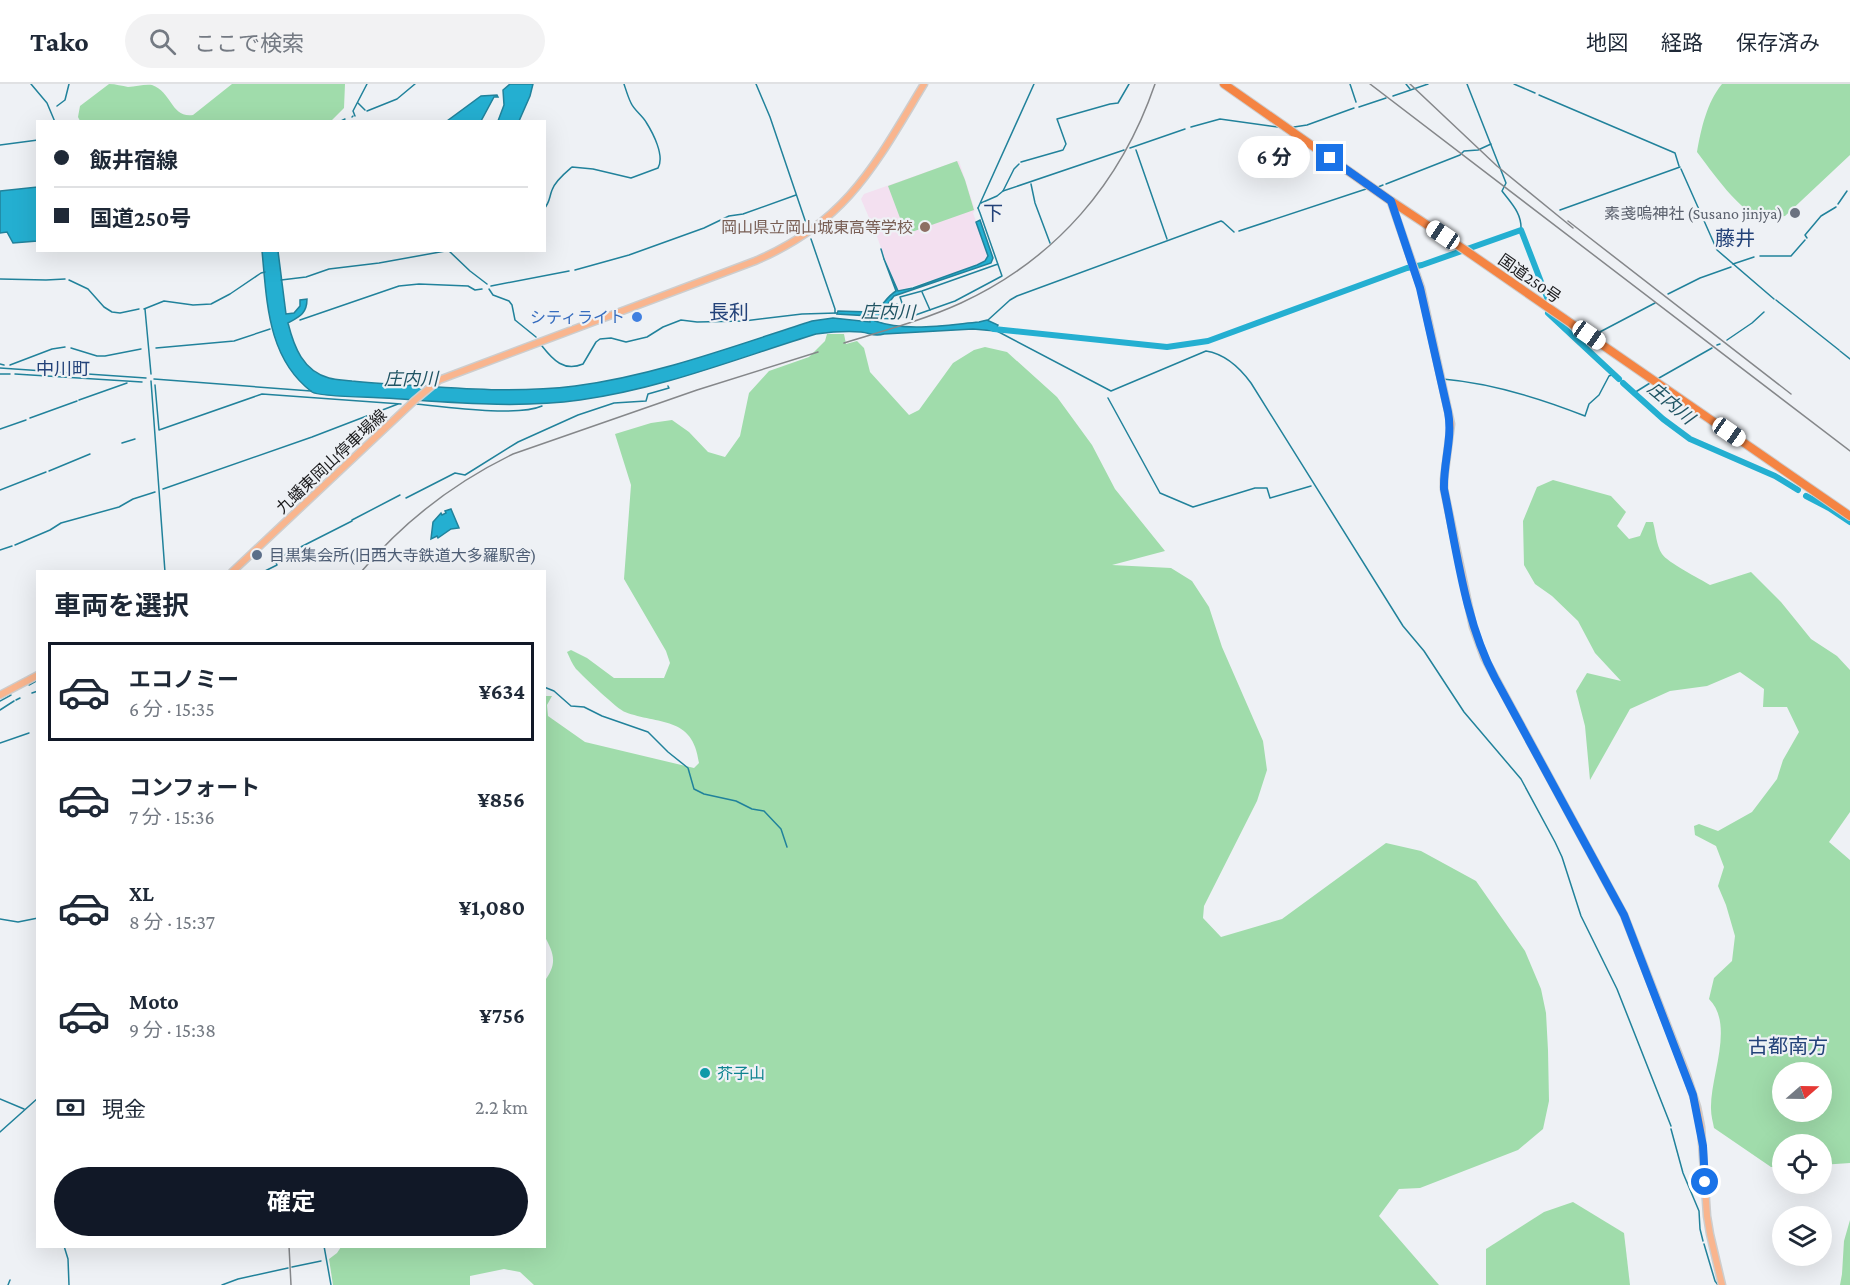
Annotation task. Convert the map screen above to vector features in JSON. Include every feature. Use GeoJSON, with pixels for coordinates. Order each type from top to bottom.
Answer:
{"type":"FeatureCollection","features":[{"type":"Feature","properties":{"kind":"highway","name":"国道250号"},"geometry":{"type":"LineString","coordinates":[[1224,84],[1850,516]]}},
{"type":"Feature","properties":{"kind":"main road","name":"九蟠東岡山停車場線"},"geometry":{"type":"LineString","coordinates":[[234,570],[414,401],[448,376],[755,261],[795,242],[830,216],[857,188],[878,159],[924,84]]}},
{"type":"Feature","properties":{"kind":"main road"},"geometry":{"type":"LineString","coordinates":[[1391,201],[1420,288],[1450,424],[1444,489],[1473,627],[1489,668],[1624,915],[1687,1076],[1701,1127],[1707,1216],[1722,1285]]}},
{"type":"Feature","properties":{"kind":"main road"},"geometry":{"type":"LineString","coordinates":[[1395,214],[1397,209],[1404,208]]}},
{"type":"Feature","properties":{"kind":"main road"},"geometry":{"type":"LineString","coordinates":[[0,695],[36,676]]}},
{"type":"Feature","properties":{"kind":"shaded area","name":"岡山県立岡山城東高等学校"},"geometry":{"type":"Polygon","coordinates":[[[959,161],[975,210],[973,213],[987,251],[987,258],[971,268],[897,291],[861,199],[864,194],[959,161]]]}},
{"type":"Feature","properties":{"kind":"green space"},"geometry":{"type":"Polygon","coordinates":[[[109,84],[128,87],[152,85],[164,93],[180,113],[193,115],[232,84],[345,84],[344,108],[332,120],[80,120],[80,106],[109,84]]]}},
{"type":"Feature","properties":{"kind":"green space"},"geometry":{"type":"Polygon","coordinates":[[[1722,84],[1850,84],[1850,155],[1785,216],[1768,219],[1754,215],[1726,190],[1697,152],[1709,107],[1722,84]]]}},
{"type":"Feature","properties":{"kind":"green space"},"geometry":{"type":"Polygon","coordinates":[[[957,161],[974,210],[906,234],[888,186],[957,161]]]}},
{"type":"Feature","properties":{"kind":"green space"},"geometry":{"type":"Polygon","coordinates":[[[827,334],[844,334],[846,344],[857,341],[864,348],[870,372],[909,415],[919,410],[953,363],[974,350],[985,347],[1007,352],[1057,397],[1092,445],[1115,489],[1165,551],[1112,565],[1171,568],[1192,581],[1209,607],[1222,647],[1263,741],[1267,770],[1257,801],[1204,906],[1203,918],[1221,937],[1282,919],[1386,843],[1421,851],[1476,881],[1525,951],[1541,989],[1546,1013],[1549,1101],[1543,1129],[1518,1150],[1420,1188],[1399,1189],[1379,1216],[1439,1285],[534,1285],[520,1272],[504,1269],[470,1276],[470,1285],[333,1285],[329,1259],[340,1248],[546,1248],[546,978],[553,964],[553,958],[546,939],[546,696],[552,696],[547,705],[548,716],[585,742],[694,768],[699,763],[690,737],[682,729],[621,710],[576,669],[567,652],[571,650],[587,658],[614,678],[664,678],[670,663],[666,651],[624,579],[631,485],[615,434],[651,423],[672,420],[689,432],[708,452],[725,457],[740,436],[749,393],[769,371],[809,357],[825,341],[827,334]]]}},
{"type":"Feature","properties":{"kind":"green space"},"geometry":{"type":"Polygon","coordinates":[[[1553,480],[1611,496],[1626,512],[1617,526],[1629,539],[1640,536],[1646,522],[1653,522],[1657,543],[1662,554],[1677,566],[1710,585],[1751,572],[1781,602],[1811,639],[1837,656],[1850,670],[1850,812],[1829,842],[1850,860],[1850,1163],[1832,1164],[1832,1134],[1772,1134],[1771,1167],[1714,1128],[1711,1114],[1721,1037],[1717,1010],[1709,999],[1714,978],[1732,961],[1735,936],[1718,886],[1724,867],[1716,846],[1695,835],[1694,826],[1699,824],[1718,831],[1752,812],[1777,779],[1783,760],[1799,732],[1787,707],[1763,707],[1764,689],[1740,672],[1707,686],[1670,691],[1630,709],[1590,780],[1585,726],[1576,691],[1587,673],[1621,681],[1595,653],[1578,621],[1552,596],[1535,584],[1524,565],[1523,521],[1537,487],[1553,480]]]}},
{"type":"Feature","properties":{"kind":"green space"},"geometry":{"type":"Polygon","coordinates":[[[1573,1202],[1624,1233],[1630,1285],[1486,1285],[1486,1249],[1544,1212],[1573,1202]]]}},
{"type":"Feature","properties":{"kind":"green space"},"geometry":{"type":"Polygon","coordinates":[[[1850,1220],[1850,1285],[1840,1285],[1844,1241],[1850,1220]]]}},
{"type":"Feature","properties":{"kind":"water"},"geometry":{"type":"Polygon","coordinates":[[[510,84],[533,84],[519,120],[498,120],[504,105],[503,90],[510,84]]]}},
{"type":"Feature","properties":{"kind":"water"},"geometry":{"type":"Polygon","coordinates":[[[497,95],[498,97],[494,97],[482,120],[448,120],[481,96],[497,95]]]}},
{"type":"Feature","properties":{"kind":"water"},"geometry":{"type":"Polygon","coordinates":[[[36,187],[36,241],[13,243],[7,232],[0,233],[0,191],[36,187]]]}},
{"type":"Feature","properties":{"kind":"water"},"geometry":{"type":"Polygon","coordinates":[[[980,220],[993,258],[991,263],[894,296],[875,321],[900,326],[926,327],[987,320],[998,325],[995,331],[973,329],[877,335],[861,332],[816,334],[670,381],[610,395],[556,403],[457,403],[335,396],[312,392],[297,378],[286,363],[278,346],[268,309],[262,252],[278,252],[286,314],[294,313],[300,306],[300,300],[307,299],[304,312],[288,323],[301,357],[312,370],[320,375],[335,379],[379,383],[512,390],[575,386],[636,375],[695,359],[812,321],[833,318],[870,322],[870,316],[837,314],[838,311],[869,312],[867,315],[879,308],[896,291],[884,259],[898,291],[913,288],[977,265],[985,261],[988,256],[976,222],[980,220]]]}},
{"type":"Feature","properties":{"kind":"water"},"geometry":{"type":"Polygon","coordinates":[[[451,509],[459,528],[451,529],[438,538],[437,536],[431,539],[433,522],[441,513],[442,515],[451,509]]]}},
{"type":"Feature","properties":{"kind":"waterway"},"geometry":{"type":"LineString","coordinates":[[31,84],[47,103],[54,120]]}},
{"type":"Feature","properties":{"kind":"waterway"},"geometry":{"type":"LineString","coordinates":[[57,106],[65,100],[69,84]]}},
{"type":"Feature","properties":{"kind":"waterway"},"geometry":{"type":"LineString","coordinates":[[355,116],[353,111],[367,84]]}},
{"type":"Feature","properties":{"kind":"waterway"},"geometry":{"type":"LineString","coordinates":[[367,111],[397,99],[415,84]]}},
{"type":"Feature","properties":{"kind":"waterway"},"geometry":{"type":"LineString","coordinates":[[546,206],[555,183],[572,167],[593,169],[631,178],[658,168],[660,157],[655,138],[644,119],[632,106],[624,84]]}},
{"type":"Feature","properties":{"kind":"waterway"},"geometry":{"type":"LineString","coordinates":[[756,84],[770,117],[807,226]]}},
{"type":"Feature","properties":{"kind":"waterway"},"geometry":{"type":"LineString","coordinates":[[978,208],[1034,84]]}},
{"type":"Feature","properties":{"kind":"waterway"},"geometry":{"type":"LineString","coordinates":[[1021,162],[1063,150],[1066,144],[1057,119],[1118,103],[1129,84]]}},
{"type":"Feature","properties":{"kind":"waterway"},"geometry":{"type":"LineString","coordinates":[[1350,84],[1356,102]]}},
{"type":"Feature","properties":{"kind":"waterway"},"geometry":{"type":"LineString","coordinates":[[1406,84],[1410,89]]}},
{"type":"Feature","properties":{"kind":"waterway"},"geometry":{"type":"LineString","coordinates":[[1393,96],[1428,84]]}},
{"type":"Feature","properties":{"kind":"waterway"},"geometry":{"type":"LineString","coordinates":[[1467,84],[1506,183],[1502,191],[1518,213],[1521,230]]}},
{"type":"Feature","properties":{"kind":"waterway"},"geometry":{"type":"LineString","coordinates":[[1514,84],[1535,93]]}},
{"type":"Feature","properties":{"kind":"waterway"},"geometry":{"type":"LineString","coordinates":[[1539,95],[1675,153],[1679,166]]}},
{"type":"Feature","properties":{"kind":"waterway"},"geometry":{"type":"LineString","coordinates":[[1359,107],[1386,98]]}},
{"type":"Feature","properties":{"kind":"waterway"},"geometry":{"type":"LineString","coordinates":[[358,103],[365,110]]}},
{"type":"Feature","properties":{"kind":"waterway"},"geometry":{"type":"LineString","coordinates":[[1294,127],[1307,125],[1354,108]]}},
{"type":"Feature","properties":{"kind":"waterway"},"geometry":{"type":"LineString","coordinates":[[1191,127],[1220,119],[1278,127]]}},
{"type":"Feature","properties":{"kind":"waterway"},"geometry":{"type":"LineString","coordinates":[[1130,148],[1185,129]]}},
{"type":"Feature","properties":{"kind":"waterway"},"geometry":{"type":"LineString","coordinates":[[0,145],[36,140]]}},
{"type":"Feature","properties":{"kind":"waterway"},"geometry":{"type":"LineString","coordinates":[[1386,184],[1460,155],[1464,151],[1478,150],[1491,144]]}},
{"type":"Feature","properties":{"kind":"waterway"},"geometry":{"type":"LineString","coordinates":[[981,203],[1003,191],[1124,150]]}},
{"type":"Feature","properties":{"kind":"waterway"},"geometry":{"type":"LineString","coordinates":[[1136,150],[1167,239]]}},
{"type":"Feature","properties":{"kind":"waterway"},"geometry":{"type":"LineString","coordinates":[[1003,191],[1019,164]]}},
{"type":"Feature","properties":{"kind":"waterway"},"geometry":{"type":"LineString","coordinates":[[1560,210],[1680,167]]}},
{"type":"Feature","properties":{"kind":"waterway"},"geometry":{"type":"LineString","coordinates":[[1681,169],[1717,250],[1774,299]]}},
{"type":"Feature","properties":{"kind":"waterway"},"geometry":{"type":"LineString","coordinates":[[1031,184],[1035,203],[1050,243]]}},
{"type":"Feature","properties":{"kind":"waterway"},"geometry":{"type":"LineString","coordinates":[[1378,187],[1383,185]]}},
{"type":"Feature","properties":{"kind":"waterway"},"geometry":{"type":"LineString","coordinates":[[1239,231],[1366,189]]}},
{"type":"Feature","properties":{"kind":"waterway"},"geometry":{"type":"LineString","coordinates":[[1838,204],[1847,191]]}},
{"type":"Feature","properties":{"kind":"waterway"},"geometry":{"type":"LineString","coordinates":[[575,270],[629,255],[704,228],[729,216],[743,214],[796,195]]}},
{"type":"Feature","properties":{"kind":"waterway"},"geometry":{"type":"LineString","coordinates":[[1807,238],[1805,235],[1821,216],[1836,207]]}},
{"type":"Feature","properties":{"kind":"waterway"},"geometry":{"type":"LineString","coordinates":[[978,208],[980,213],[1002,276],[955,301],[907,318],[900,297],[922,291],[998,264]]}},
{"type":"Feature","properties":{"kind":"waterway"},"geometry":{"type":"LineString","coordinates":[[988,320],[1017,296],[1221,221],[1234,232]]}},
{"type":"Feature","properties":{"kind":"waterway","name":"庄内川"},"geometry":{"type":"LineString","coordinates":[[988,326],[994,329],[1167,347],[1208,341],[1407,268],[1422,265],[1521,230],[1548,300]]}},
{"type":"Feature","properties":{"kind":"waterway"},"geometry":{"type":"LineString","coordinates":[[811,239],[835,313]]}},
{"type":"Feature","properties":{"kind":"waterway"},"geometry":{"type":"LineString","coordinates":[[1760,256],[1791,256],[1805,240]]}},
{"type":"Feature","properties":{"kind":"waterway"},"geometry":{"type":"LineString","coordinates":[[881,249],[884,259]]}},
{"type":"Feature","properties":{"kind":"waterway"},"geometry":{"type":"LineString","coordinates":[[281,280],[306,277],[329,269],[440,252]]}},
{"type":"Feature","properties":{"kind":"waterway"},"geometry":{"type":"LineString","coordinates":[[450,252],[487,284]]}},
{"type":"Feature","properties":{"kind":"waterway"},"geometry":{"type":"LineString","coordinates":[[1733,264],[1754,257]]}},
{"type":"Feature","properties":{"kind":"waterway"},"geometry":{"type":"LineString","coordinates":[[1668,294],[1700,278],[1731,267]]}},
{"type":"Feature","properties":{"kind":"waterway"},"geometry":{"type":"LineString","coordinates":[[491,286],[569,271]]}},
{"type":"Feature","properties":{"kind":"waterway"},"geometry":{"type":"LineString","coordinates":[[144,309],[164,301],[193,305],[211,304],[265,272]]}},
{"type":"Feature","properties":{"kind":"waterway"},"geometry":{"type":"LineString","coordinates":[[0,279],[65,279]]}},
{"type":"Feature","properties":{"kind":"waterway"},"geometry":{"type":"LineString","coordinates":[[69,280],[88,289],[104,307],[112,312],[120,313],[139,309]]}},
{"type":"Feature","properties":{"kind":"waterway"},"geometry":{"type":"LineString","coordinates":[[300,320],[399,286],[419,284],[468,286],[475,290],[482,289]]}},
{"type":"Feature","properties":{"kind":"waterway"},"geometry":{"type":"LineString","coordinates":[[489,289],[493,295],[509,301],[515,320],[536,337]]}},
{"type":"Feature","properties":{"kind":"waterway"},"geometry":{"type":"LineString","coordinates":[[922,292],[930,310]]}},
{"type":"Feature","properties":{"kind":"waterway"},"geometry":{"type":"LineString","coordinates":[[1776,300],[1839,350]]}},
{"type":"Feature","properties":{"kind":"waterway"},"geometry":{"type":"LineString","coordinates":[[1596,334],[1655,303]]}},
{"type":"Feature","properties":{"kind":"waterway"},"geometry":{"type":"LineString","coordinates":[[874,318],[903,317],[897,304]]}},
{"type":"Feature","properties":{"kind":"waterway"},"geometry":{"type":"LineString","coordinates":[[145,309],[151,374]]}},
{"type":"Feature","properties":{"kind":"waterway"},"geometry":{"type":"LineString","coordinates":[[1727,340],[1764,312]]}},
{"type":"Feature","properties":{"kind":"waterway"},"geometry":{"type":"LineString","coordinates":[[542,346],[559,363],[570,367],[583,364],[600,339],[611,338],[626,342],[647,337],[681,320],[744,321],[802,314],[837,313]]}},
{"type":"Feature","properties":{"kind":"waterway","name":"庄内川"},"geometry":{"type":"LineString","coordinates":[[1548,313],[1619,379]]}},
{"type":"Feature","properties":{"kind":"waterway"},"geometry":{"type":"LineString","coordinates":[[156,348],[234,341],[270,329]]}},
{"type":"Feature","properties":{"kind":"waterway"},"geometry":{"type":"LineString","coordinates":[[995,330],[1111,391],[1206,351],[1226,358],[1247,377],[1403,626],[1424,651],[1464,712],[1521,779],[1562,857],[1581,916],[1617,989],[1671,1126]]}},
{"type":"Feature","properties":{"kind":"waterway"},"geometry":{"type":"LineString","coordinates":[[10,365],[52,349],[65,347]]}},
{"type":"Feature","properties":{"kind":"waterway"},"geometry":{"type":"LineString","coordinates":[[71,348],[97,356],[141,349]]}},
{"type":"Feature","properties":{"kind":"waterway"},"geometry":{"type":"LineString","coordinates":[[1659,378],[1712,348]]}},
{"type":"Feature","properties":{"kind":"waterway"},"geometry":{"type":"LineString","coordinates":[[1840,351],[1850,359]]}},
{"type":"Feature","properties":{"kind":"waterway"},"geometry":{"type":"LineString","coordinates":[[0,364],[4,365]]}},
{"type":"Feature","properties":{"kind":"waterway"},"geometry":{"type":"LineString","coordinates":[[0,368],[146,378]]}},
{"type":"Feature","properties":{"kind":"waterway"},"geometry":{"type":"LineString","coordinates":[[0,374],[10,374]]}},
{"type":"Feature","properties":{"kind":"waterway"},"geometry":{"type":"LineString","coordinates":[[15,374],[142,382]]}},
{"type":"Feature","properties":{"kind":"waterway"},"geometry":{"type":"LineString","coordinates":[[1443,379],[1479,384],[1516,393],[1585,416],[1589,404],[1599,395],[1609,376],[1614,374]]}},
{"type":"Feature","properties":{"kind":"waterway"},"geometry":{"type":"LineString","coordinates":[[154,379],[311,391]]}},
{"type":"Feature","properties":{"kind":"waterway"},"geometry":{"type":"LineString","coordinates":[[151,381],[165,570]]}},
{"type":"Feature","properties":{"kind":"waterway"},"geometry":{"type":"LineString","coordinates":[[79,400],[127,383]]}},
{"type":"Feature","properties":{"kind":"waterway","name":"庄内川"},"geometry":{"type":"LineString","coordinates":[[1623,383],[1663,419],[1690,439],[1775,476],[1798,490]]}},
{"type":"Feature","properties":{"kind":"waterway"},"geometry":{"type":"LineString","coordinates":[[1634,393],[1650,383]]}},
{"type":"Feature","properties":{"kind":"waterway"},"geometry":{"type":"LineString","coordinates":[[155,385],[159,430],[262,394],[401,404]]}},
{"type":"Feature","properties":{"kind":"waterway"},"geometry":{"type":"LineString","coordinates":[[406,498],[455,473],[465,475],[518,442],[578,415],[614,403],[646,401],[648,394],[669,388],[668,386]]}},
{"type":"Feature","properties":{"kind":"waterway"},"geometry":{"type":"LineString","coordinates":[[1108,398],[1160,493],[1193,507],[1255,488],[1267,488],[1270,498],[1311,486]]}},
{"type":"Feature","properties":{"kind":"waterway"},"geometry":{"type":"LineString","coordinates":[[30,418],[77,401]]}},
{"type":"Feature","properties":{"kind":"waterway"},"geometry":{"type":"LineString","coordinates":[[163,489],[398,404]]}},
{"type":"Feature","properties":{"kind":"waterway"},"geometry":{"type":"LineString","coordinates":[[416,404],[499,411],[516,411],[542,406]]}},
{"type":"Feature","properties":{"kind":"waterway"},"geometry":{"type":"LineString","coordinates":[[0,429],[26,420]]}},
{"type":"Feature","properties":{"kind":"waterway"},"geometry":{"type":"LineString","coordinates":[[122,443],[135,439]]}},
{"type":"Feature","properties":{"kind":"waterway"},"geometry":{"type":"LineString","coordinates":[[49,471],[90,454]]}},
{"type":"Feature","properties":{"kind":"waterway"},"geometry":{"type":"LineString","coordinates":[[0,490],[46,472]]}},
{"type":"Feature","properties":{"kind":"waterway"},"geometry":{"type":"LineString","coordinates":[[15,545],[61,523],[119,507],[133,499],[155,492]]}},
{"type":"Feature","properties":{"kind":"waterway"},"geometry":{"type":"LineString","coordinates":[[267,570],[277,565],[275,560],[400,495]]}},
{"type":"Feature","properties":{"kind":"waterway","name":"庄内川"},"geometry":{"type":"LineString","coordinates":[[1806,496],[1850,522]]}},
{"type":"Feature","properties":{"kind":"waterway"},"geometry":{"type":"LineString","coordinates":[[0,550],[12,546]]}},
{"type":"Feature","properties":{"kind":"waterway"},"geometry":{"type":"LineString","coordinates":[[29,685],[36,681]]}},
{"type":"Feature","properties":{"kind":"waterway"},"geometry":{"type":"LineString","coordinates":[[546,688],[554,691],[571,706],[584,707],[602,716],[648,732],[688,768],[694,789],[764,811],[781,829],[787,847]]}},
{"type":"Feature","properties":{"kind":"waterway"},"geometry":{"type":"LineString","coordinates":[[32,693],[36,692]]}},
{"type":"Feature","properties":{"kind":"waterway"},"geometry":{"type":"LineString","coordinates":[[0,701],[11,695]]}},
{"type":"Feature","properties":{"kind":"waterway"},"geometry":{"type":"LineString","coordinates":[[16,700],[20,698]]}},
{"type":"Feature","properties":{"kind":"waterway"},"geometry":{"type":"LineString","coordinates":[[0,710],[14,701]]}},
{"type":"Feature","properties":{"kind":"waterway"},"geometry":{"type":"LineString","coordinates":[[0,743],[29,733]]}},
{"type":"Feature","properties":{"kind":"waterway"},"geometry":{"type":"LineString","coordinates":[[0,919],[18,922],[36,918]]}},
{"type":"Feature","properties":{"kind":"waterway"},"geometry":{"type":"LineString","coordinates":[[0,1099],[24,1109]]}},
{"type":"Feature","properties":{"kind":"waterway"},"geometry":{"type":"LineString","coordinates":[[0,1132],[36,1100]]}},
{"type":"Feature","properties":{"kind":"waterway"},"geometry":{"type":"LineString","coordinates":[[1671,1129],[1683,1173],[1699,1211],[1703,1241]]}},
{"type":"Feature","properties":{"kind":"waterway"},"geometry":{"type":"LineString","coordinates":[[1704,1244],[1718,1285]]}},
{"type":"Feature","properties":{"kind":"waterway"},"geometry":{"type":"LineString","coordinates":[[65,1248],[68,1259],[69,1285]]}},
{"type":"Feature","properties":{"kind":"waterway"},"geometry":{"type":"LineString","coordinates":[[324,1248],[331,1285]]}},
{"type":"Feature","properties":{"kind":"waterway"},"geometry":{"type":"LineString","coordinates":[[292,1267],[321,1261]]}},
{"type":"Feature","properties":{"kind":"waterway"},"geometry":{"type":"LineString","coordinates":[[222,1285],[238,1279],[288,1268]]}},
{"type":"Feature","properties":{"kind":"waterway"},"geometry":{"type":"LineString","coordinates":[[8,1285],[10,1280]]}},
{"type":"Feature","properties":{"kind":"railway"},"geometry":{"type":"LineString","coordinates":[[844,343],[918,320],[961,303],[995,285],[1027,264],[1081,214],[1104,185],[1124,154],[1155,84]]}},
{"type":"Feature","properties":{"kind":"railway"},"geometry":{"type":"LineString","coordinates":[[1370,84],[1850,451]]}},
{"type":"Feature","properties":{"kind":"railway"},"geometry":{"type":"LineString","coordinates":[[1410,84],[1497,166],[1573,228]]}},
{"type":"Feature","properties":{"kind":"railway"},"geometry":{"type":"LineString","coordinates":[[1568,221],[1791,394]]}},
{"type":"Feature","properties":{"kind":"railway"},"geometry":{"type":"LineString","coordinates":[[363,570],[394,536],[431,505],[470,478],[513,454],[697,390],[818,352]]}},
{"type":"Feature","properties":{"kind":"railway"},"geometry":{"type":"LineString","coordinates":[[289,1248],[291,1285]]}},
{"type":"Feature","properties":{"kind":"place","name":"素戔嗚神社 (Susano jinjya)"},"geometry":{"type":"Point","coordinates":[1795,213]}},
{"type":"Feature","properties":{"kind":"place","name":"岡山県立岡山城東高等学校"},"geometry":{"type":"Point","coordinates":[925,227]}},
{"type":"Feature","properties":{"kind":"place","name":"シティライト"},"geometry":{"type":"Point","coordinates":[637,317]}},
{"type":"Feature","properties":{"kind":"place","name":"目黒集会所(旧西大寺鉄道大多羅駅舎)"},"geometry":{"type":"Point","coordinates":[257,555]}},
{"type":"Feature","properties":{"kind":"place","name":"芥子山"},"geometry":{"type":"Point","coordinates":[705,1073]}},
{"type":"Feature","properties":{"kind":"district","name":"下"},"geometry":{"type":"Point","coordinates":[993,213]}},
{"type":"Feature","properties":{"kind":"district","name":"藤井"},"geometry":{"type":"Point","coordinates":[1735,238]}},
{"type":"Feature","properties":{"kind":"district","name":"長利"},"geometry":{"type":"Point","coordinates":[729,312]}},
{"type":"Feature","properties":{"kind":"district","name":"中川町"},"geometry":{"type":"Point","coordinates":[63,369]}},
{"type":"Feature","properties":{"kind":"district","name":"古都南方"},"geometry":{"type":"Point","coordinates":[1788,1046]}},
{"type":"Feature","properties":{"kind":"route"},"geometry":{"type":"LineString","coordinates":[[1330,158],[1391,201],[1420,288],[1448,412],[1450,424],[1444,489],[1478,643],[1624,915],[1697,1107],[1703,1146],[1705,1182]]}}]}
